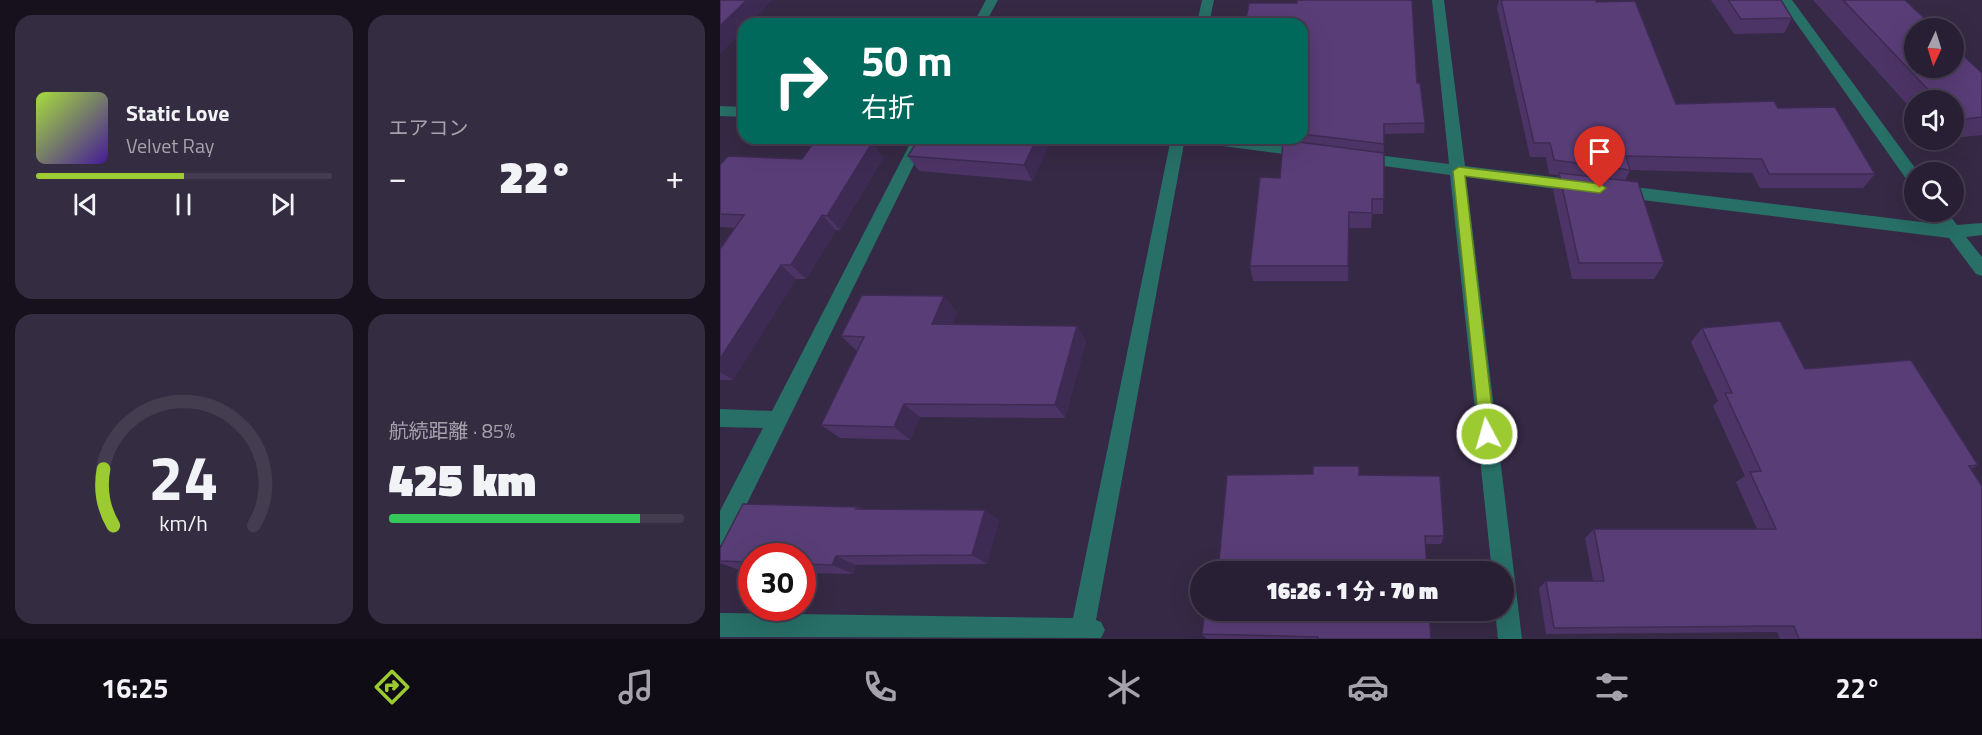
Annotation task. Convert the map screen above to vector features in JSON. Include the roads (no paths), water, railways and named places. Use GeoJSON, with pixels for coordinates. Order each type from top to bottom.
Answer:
{"type":"FeatureCollection","features":[{"type":"Feature","properties":{"kind":"street"},"geometry":{"type":"LineString","coordinates":[[983,18],[992,0]]}},
{"type":"Feature","properties":{"kind":"street"},"geometry":{"type":"LineString","coordinates":[[1204,18],[1208,0]]}},
{"type":"Feature","properties":{"kind":"street"},"geometry":{"type":"LineString","coordinates":[[1438,0],[1502,561]]}},
{"type":"Feature","properties":{"kind":"street"},"geometry":{"type":"LineString","coordinates":[[1786,0],[1904,164]]}},
{"type":"Feature","properties":{"kind":"street"},"geometry":{"type":"LineString","coordinates":[[720,111],[738,111]]}},
{"type":"Feature","properties":{"kind":"street"},"geometry":{"type":"LineString","coordinates":[[720,534],[917,144]]}},
{"type":"Feature","properties":{"kind":"street"},"geometry":{"type":"LineString","coordinates":[[720,625],[1086,633],[1177,144]]}},
{"type":"Feature","properties":{"kind":"street"},"geometry":{"type":"LineString","coordinates":[[1247,144],[1318,153]]}},
{"type":"Feature","properties":{"kind":"street"},"geometry":{"type":"LineString","coordinates":[[1341,156],[1953,232],[1982,229]]}},
{"type":"Feature","properties":{"kind":"street"},"geometry":{"type":"LineString","coordinates":[[1946,222],[1982,269]]}},
{"type":"Feature","properties":{"kind":"street"},"geometry":{"type":"LineString","coordinates":[[720,418],[777,420]]}},
{"type":"Feature","properties":{"kind":"street"},"geometry":{"type":"LineString","coordinates":[[1508,621],[1510,639]]}}]}
